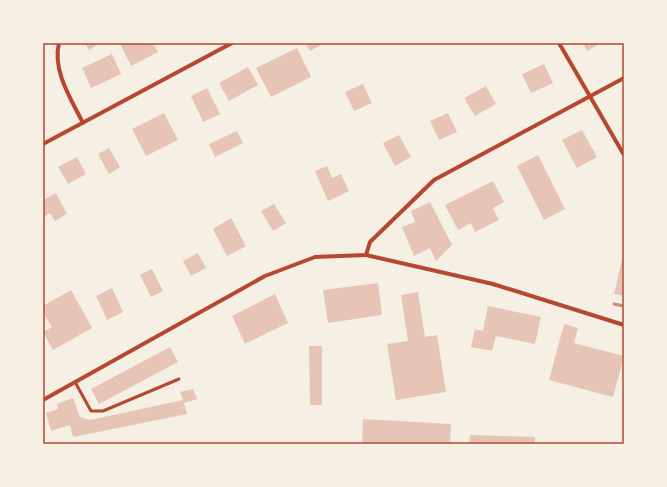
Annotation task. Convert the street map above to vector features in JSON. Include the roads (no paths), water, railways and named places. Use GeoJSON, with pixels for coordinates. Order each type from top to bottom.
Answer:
{"type":"FeatureCollection","features":[{"type":"Feature","properties":{"kind":"street"},"geometry":{"type":"LineString","coordinates":[[59,43],[56,55],[64,85],[83,123]]}},
{"type":"Feature","properties":{"kind":"street"},"geometry":{"type":"LineString","coordinates":[[43,144],[232,43]]}},
{"type":"Feature","properties":{"kind":"street"},"geometry":{"type":"LineString","coordinates":[[559,43],[624,155]]}},
{"type":"Feature","properties":{"kind":"street"},"geometry":{"type":"LineString","coordinates":[[366,255],[370,242],[434,180],[624,78]]}},
{"type":"Feature","properties":{"kind":"street"},"geometry":{"type":"LineString","coordinates":[[43,400],[264,276],[315,257],[366,255],[493,284],[624,325]]}},
{"type":"Feature","properties":{"kind":"lane"},"geometry":{"type":"LineString","coordinates":[[75,382],[91,411],[103,411],[179,379]]}},
{"type":"Feature","properties":{"kind":"railway"},"geometry":{"type":"LineString","coordinates":[[614,304],[624,306]]}}]}
